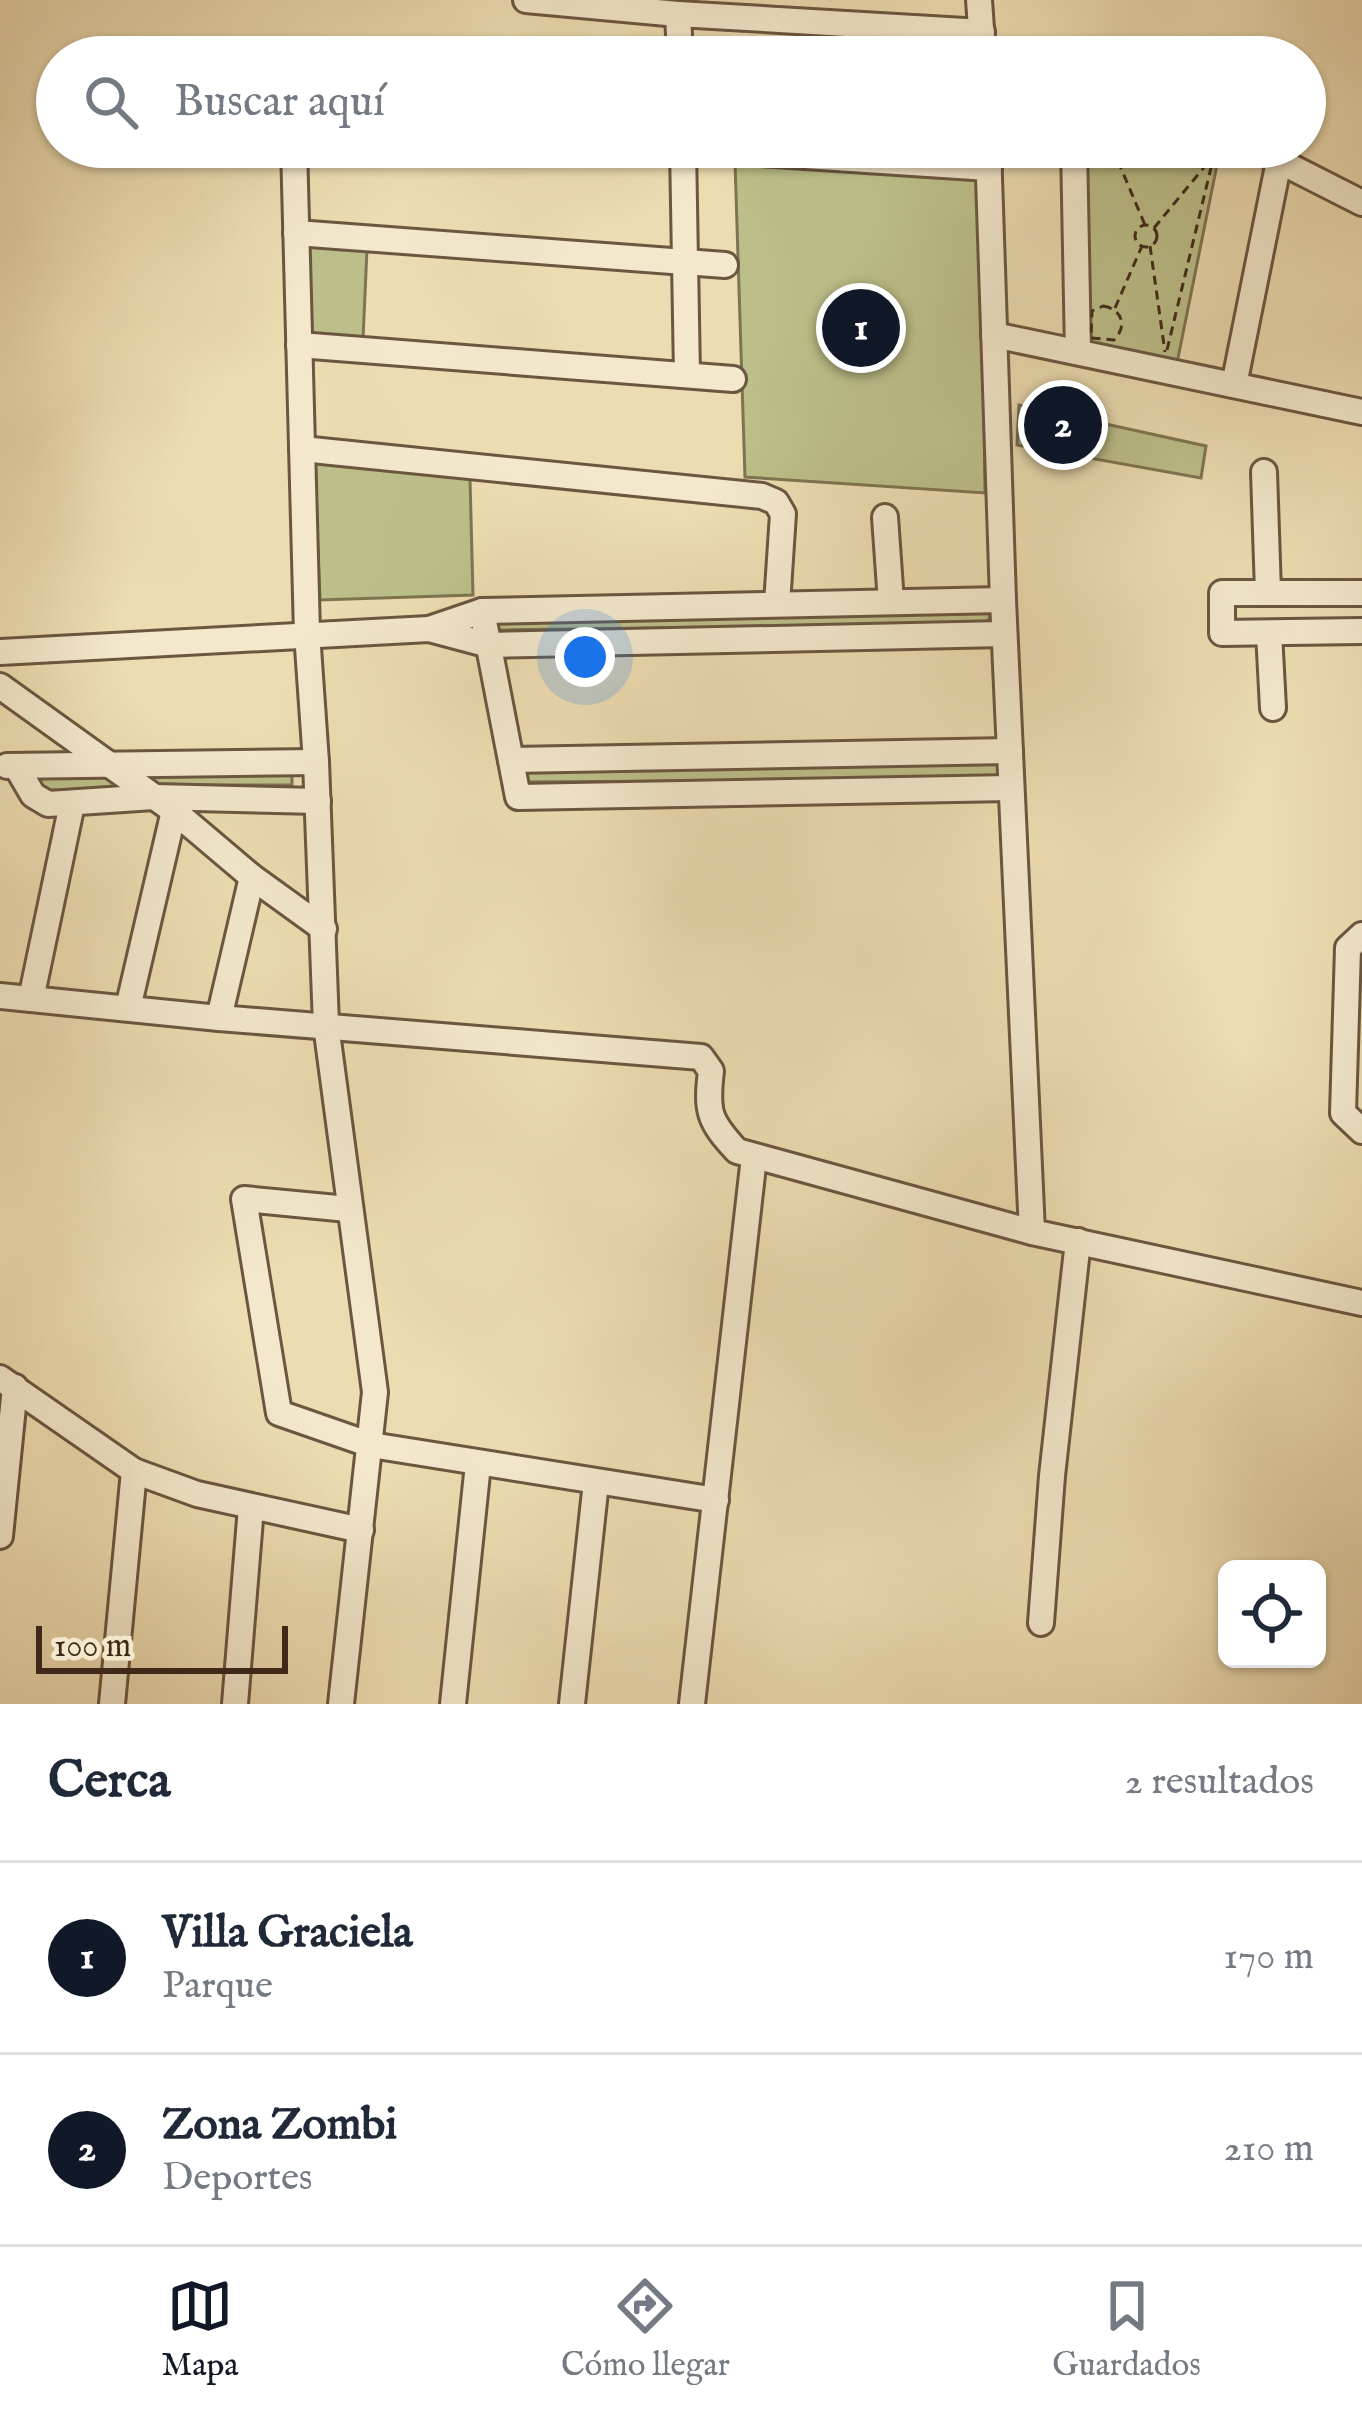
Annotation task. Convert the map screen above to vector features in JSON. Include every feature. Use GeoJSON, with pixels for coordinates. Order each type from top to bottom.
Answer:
{"type":"FeatureCollection","features":[{"type":"Feature","properties":{"kind":"street"},"geometry":{"type":"LineString","coordinates":[[526,0],[894,36]]}},
{"type":"Feature","properties":{"kind":"street"},"geometry":{"type":"LineString","coordinates":[[979,0],[981,36]]}},
{"type":"Feature","properties":{"kind":"street"},"geometry":{"type":"LineString","coordinates":[[678,14],[679,36]]}},
{"type":"Feature","properties":{"kind":"street"},"geometry":{"type":"LineString","coordinates":[[294,168],[307,633],[326,1025],[375,1392],[341,1704]]}},
{"type":"Feature","properties":{"kind":"street"},"geometry":{"type":"LineString","coordinates":[[683,168],[687,375]]}},
{"type":"Feature","properties":{"kind":"street"},"geometry":{"type":"LineString","coordinates":[[988,168],[1032,1232]]}},
{"type":"Feature","properties":{"kind":"street"},"geometry":{"type":"LineString","coordinates":[[1074,168],[1078,352]]}},
{"type":"Feature","properties":{"kind":"street"},"geometry":{"type":"LineString","coordinates":[[1234,385],[1279,168]]}},
{"type":"Feature","properties":{"kind":"street"},"geometry":{"type":"LineString","coordinates":[[1294,168],[1362,203]]}},
{"type":"Feature","properties":{"kind":"street"},"geometry":{"type":"LineString","coordinates":[[296,233],[725,265]]}},
{"type":"Feature","properties":{"kind":"street"},"geometry":{"type":"LineString","coordinates":[[994,334],[1361,409]]}},
{"type":"Feature","properties":{"kind":"street"},"geometry":{"type":"LineString","coordinates":[[299,345],[733,379]]}},
{"type":"Feature","properties":{"kind":"street"},"geometry":{"type":"LineString","coordinates":[[302,449],[762,496],[776,502],[783,514],[777,604]]}},
{"type":"Feature","properties":{"kind":"street"},"geometry":{"type":"LineString","coordinates":[[1264,472],[1268,592]]}},
{"type":"Feature","properties":{"kind":"street"},"geometry":{"type":"LineString","coordinates":[[885,517],[891,602]]}},
{"type":"Feature","properties":{"kind":"street"},"geometry":{"type":"LineString","coordinates":[[1362,593],[1222,593],[1222,633],[1362,631]]}},
{"type":"Feature","properties":{"kind":"street"},"geometry":{"type":"LineString","coordinates":[[429,629],[482,611],[1003,600]]}},
{"type":"Feature","properties":{"kind":"street"},"geometry":{"type":"LineString","coordinates":[[482,611],[518,796],[1012,788]]}},
{"type":"Feature","properties":{"kind":"street"},"geometry":{"type":"LineString","coordinates":[[0,652],[429,629],[489,645],[1004,634]]}},
{"type":"Feature","properties":{"kind":"street"},"geometry":{"type":"LineString","coordinates":[[1270,633],[1273,708]]}},
{"type":"Feature","properties":{"kind":"street"},"geometry":{"type":"LineString","coordinates":[[0,686],[164,804],[324,929]]}},
{"type":"Feature","properties":{"kind":"street"},"geometry":{"type":"LineString","coordinates":[[511,760],[1010,751]]}},
{"type":"Feature","properties":{"kind":"street"},"geometry":{"type":"LineString","coordinates":[[8,766],[316,762]]}},
{"type":"Feature","properties":{"kind":"street"},"geometry":{"type":"LineString","coordinates":[[8,766],[38,802],[318,801]]}},
{"type":"Feature","properties":{"kind":"street"},"geometry":{"type":"LineString","coordinates":[[31,999],[72,804]]}},
{"type":"Feature","properties":{"kind":"street"},"geometry":{"type":"LineString","coordinates":[[128,1008],[164,804]]}},
{"type":"Feature","properties":{"kind":"street"},"geometry":{"type":"LineString","coordinates":[[219,1018],[252,877]]}},
{"type":"Feature","properties":{"kind":"street"},"geometry":{"type":"LineString","coordinates":[[1362,935],[1348,948],[1343,1113],[1362,1131]]}},
{"type":"Feature","properties":{"kind":"street"},"geometry":{"type":"LineString","coordinates":[[0,996],[701,1057],[712,1071],[708,1113],[737,1151],[1032,1232],[1362,1303]]}},
{"type":"Feature","properties":{"kind":"street"},"geometry":{"type":"LineString","coordinates":[[692,1704],[754,1157]]}},
{"type":"Feature","properties":{"kind":"street"},"geometry":{"type":"LineString","coordinates":[[348,1209],[244,1198],[279,1413],[371,1445],[716,1500]]}},
{"type":"Feature","properties":{"kind":"street"},"geometry":{"type":"LineString","coordinates":[[1041,1623],[1078,1241]]}},
{"type":"Feature","properties":{"kind":"street"},"geometry":{"type":"LineString","coordinates":[[8,1382],[134,1472],[251,1507],[361,1529]]}},
{"type":"Feature","properties":{"kind":"street"},"geometry":{"type":"LineString","coordinates":[[0,1536],[8,1382]]}},
{"type":"Feature","properties":{"kind":"street"},"geometry":{"type":"LineString","coordinates":[[453,1704],[478,1464]]}},
{"type":"Feature","properties":{"kind":"street"},"geometry":{"type":"LineString","coordinates":[[112,1704],[134,1472]]}},
{"type":"Feature","properties":{"kind":"street"},"geometry":{"type":"LineString","coordinates":[[572,1704],[596,1482]]}},
{"type":"Feature","properties":{"kind":"street"},"geometry":{"type":"LineString","coordinates":[[235,1704],[251,1507]]}},
{"type":"Feature","properties":{"kind":"path"},"geometry":{"type":"LineString","coordinates":[[1121,168],[1145,225],[1154,228]]}},
{"type":"Feature","properties":{"kind":"path"},"geometry":{"type":"LineString","coordinates":[[1154,228],[1203,168]]}},
{"type":"Feature","properties":{"kind":"path"},"geometry":{"type":"LineString","coordinates":[[1150,246],[1165,356],[1211,168]]}},
{"type":"Feature","properties":{"kind":"path"},"geometry":{"type":"LineString","coordinates":[[1142,246],[1136,235],[1145,225]]}},
{"type":"Feature","properties":{"kind":"path"},"geometry":{"type":"LineString","coordinates":[[1142,246],[1157,239],[1154,228]]}},
{"type":"Feature","properties":{"kind":"path"},"geometry":{"type":"LineString","coordinates":[[1114,309],[1142,246]]}},
{"type":"Feature","properties":{"kind":"path"},"geometry":{"type":"LineString","coordinates":[[1114,309],[1122,319],[1118,336],[1114,340],[1090,338],[1092,310],[1114,309]]}},
{"type":"Feature","properties":{"kind":"green space"},"geometry":{"type":"Polygon","coordinates":[[[735,168],[822,168],[981,179],[985,493],[745,477],[735,168]]]}},
{"type":"Feature","properties":{"kind":"green space"},"geometry":{"type":"Polygon","coordinates":[[[1083,168],[1216,168],[1177,363],[1087,345],[1083,168]]]}},
{"type":"Feature","properties":{"kind":"green space"},"geometry":{"type":"Polygon","coordinates":[[[307,246],[367,249],[363,339],[303,337],[307,246]]]}},
{"type":"Feature","properties":{"kind":"green space"},"geometry":{"type":"Polygon","coordinates":[[[1019,405],[1206,446],[1201,478],[1017,445],[1019,405]]]}},
{"type":"Feature","properties":{"kind":"green space"},"geometry":{"type":"Polygon","coordinates":[[[314,461],[470,479],[473,595],[320,600],[314,461]]]}},
{"type":"Feature","properties":{"kind":"green space"},"geometry":{"type":"Polygon","coordinates":[[[991,609],[982,624],[490,630],[486,615],[991,609]]]}},
{"type":"Feature","properties":{"kind":"green space"},"geometry":{"type":"Polygon","coordinates":[[[997,759],[1004,764],[1002,775],[995,779],[518,782],[515,767],[997,759]]]}},
{"type":"Feature","properties":{"kind":"green space"},"geometry":{"type":"Polygon","coordinates":[[[292,768],[292,785],[159,785],[140,769],[292,768]]]}},
{"type":"Feature","properties":{"kind":"green space"},"geometry":{"type":"Polygon","coordinates":[[[105,776],[115,785],[111,790],[34,790],[34,777],[105,776]]]}},
{"type":"Feature","properties":{"kind":"place","name":"Villa Graciela"},"geometry":{"type":"Point","coordinates":[861,328]}},
{"type":"Feature","properties":{"kind":"place","name":"Zona Zombi"},"geometry":{"type":"Point","coordinates":[1063,425]}}]}
